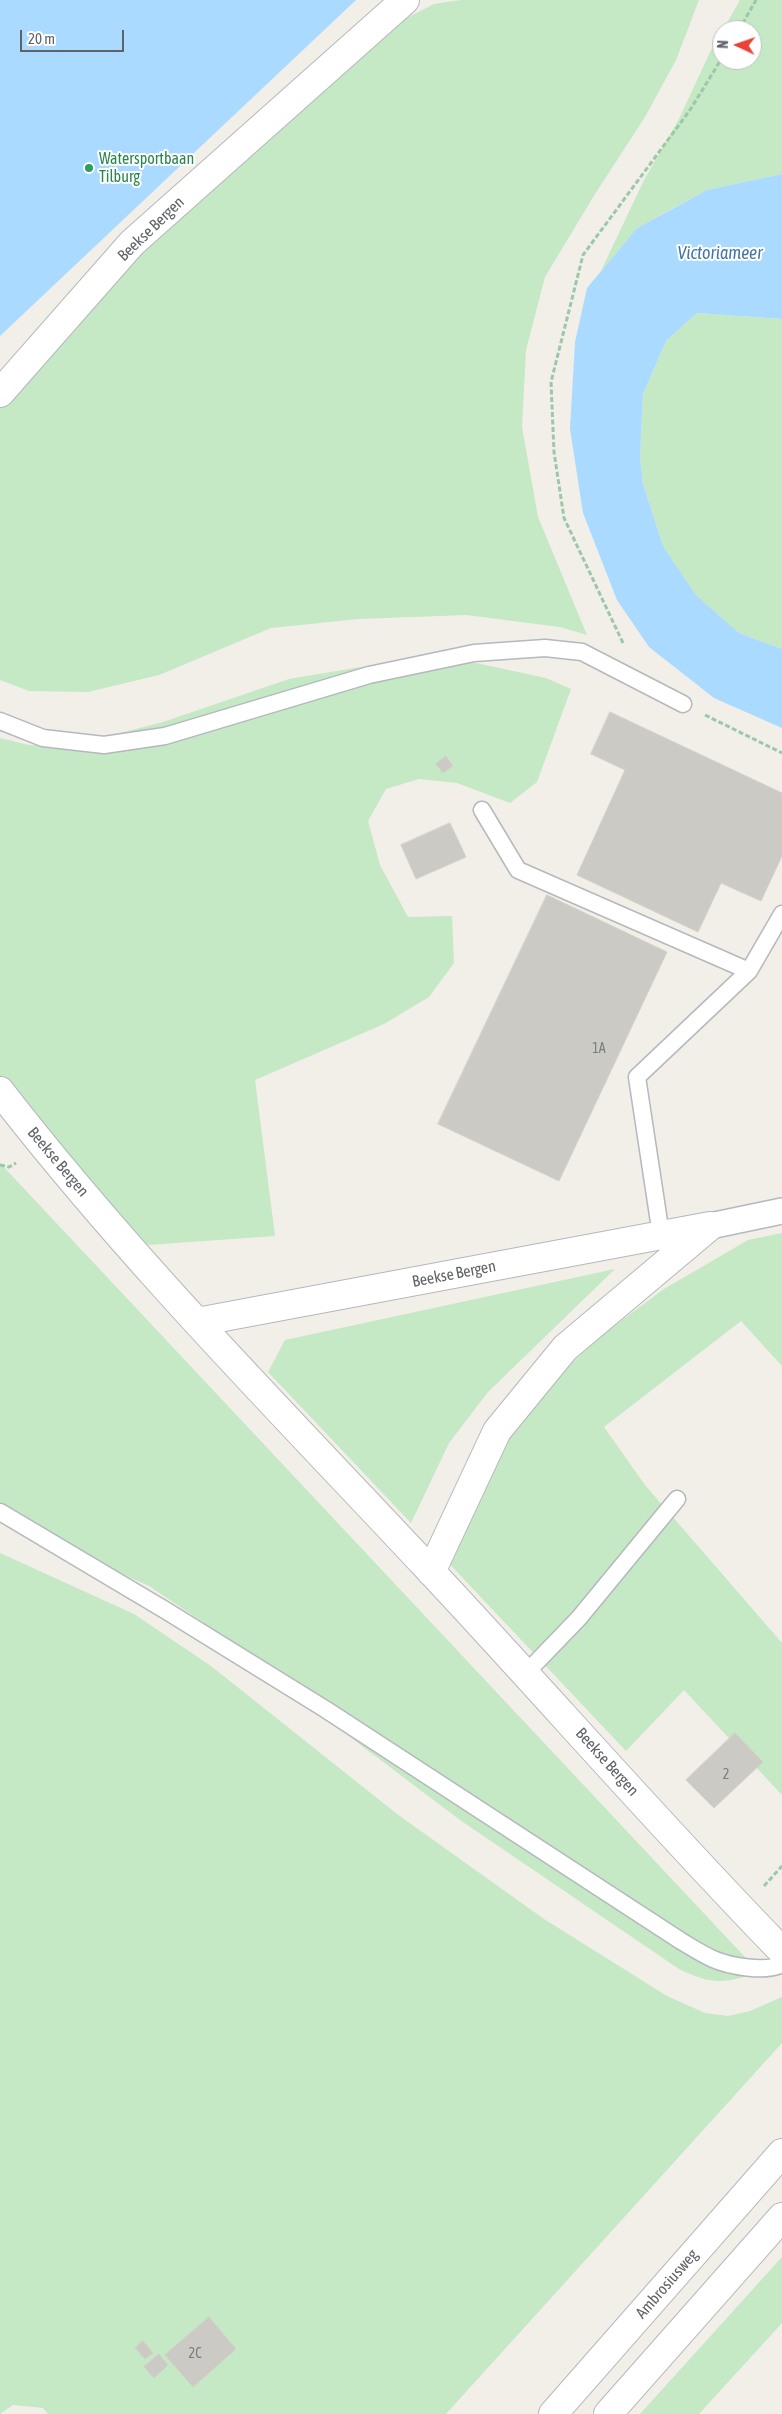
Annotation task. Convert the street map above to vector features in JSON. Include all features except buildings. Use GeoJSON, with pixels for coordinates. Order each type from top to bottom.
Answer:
{"type":"FeatureCollection","features":[{"type":"Feature","properties":{"kind":"street","name":"Beekse Bergen"},"geometry":{"type":"LineString","coordinates":[[0,393],[132,244],[405,0]]}},
{"type":"Feature","properties":{"kind":"street","name":"Beekse Bergen"},"geometry":{"type":"LineString","coordinates":[[0,1090],[146,1267],[526,1673],[782,1951]]}},
{"type":"Feature","properties":{"kind":"street","name":"Beekse Bergen"},"geometry":{"type":"LineString","coordinates":[[197,1322],[782,1211]]}},
{"type":"Feature","properties":{"kind":"street","name":"Beekse Bergen"},"geometry":{"type":"LineString","coordinates":[[431,1572],[497,1431],[565,1348],[710,1226]]}},
{"type":"Feature","properties":{"kind":"street","name":"Ambrosiusweg"},"geometry":{"type":"LineString","coordinates":[[552,2414],[782,2153]]}},
{"type":"Feature","properties":{"kind":"street"},"geometry":{"type":"LineString","coordinates":[[608,2414],[782,2217]]}},
{"type":"Feature","properties":{"kind":"lane"},"geometry":{"type":"LineString","coordinates":[[0,721],[43,738],[104,745],[164,736],[388,671],[474,652],[545,648],[582,652],[683,704]]}},
{"type":"Feature","properties":{"kind":"lane"},"geometry":{"type":"LineString","coordinates":[[482,810],[518,870],[749,971]]}},
{"type":"Feature","properties":{"kind":"lane"},"geometry":{"type":"LineString","coordinates":[[661,1235],[636,1078],[749,971],[782,914]]}},
{"type":"Feature","properties":{"kind":"lane"},"geometry":{"type":"LineString","coordinates":[[526,1673],[579,1618],[677,1499]]}},
{"type":"Feature","properties":{"kind":"lane"},"geometry":{"type":"LineString","coordinates":[[0,1512],[166,1610],[325,1708],[681,1941],[713,1959],[737,1966],[774,1968],[782,1964]]}},
{"type":"Feature","properties":{"kind":"path"},"geometry":{"type":"LineString","coordinates":[[745,20],[756,0]]}},
{"type":"Feature","properties":{"kind":"path"},"geometry":{"type":"LineString","coordinates":[[627,650],[564,518],[554,452],[551,382],[583,255],[690,110],[715,70]]}},
{"type":"Feature","properties":{"kind":"path"},"geometry":{"type":"LineString","coordinates":[[683,704],[782,753]]}},
{"type":"Feature","properties":{"kind":"green space"},"geometry":{"type":"Polygon","coordinates":[[[461,0],[699,0],[676,60],[645,117],[595,194],[545,277],[526,350],[522,427],[538,517],[587,635],[560,627],[466,615],[359,619],[271,628],[159,675],[88,692],[29,691],[0,680],[0,393],[181,212],[395,24],[434,4],[461,0]]]}},
{"type":"Feature","properties":{"kind":"green space"},"geometry":{"type":"Polygon","coordinates":[[[740,0],[782,0],[782,174],[707,190],[673,208],[637,228],[601,271],[644,180],[679,119],[712,48],[712,70],[762,70],[762,20],[729,20],[740,0]]]}},
{"type":"Feature","properties":{"kind":"green space"},"geometry":{"type":"Polygon","coordinates":[[[697,313],[782,319],[782,649],[739,633],[696,595],[663,546],[643,484],[640,459],[643,394],[666,341],[697,313]]]}},
{"type":"Feature","properties":{"kind":"green space"},"geometry":{"type":"Polygon","coordinates":[[[384,663],[476,663],[546,678],[571,689],[537,782],[510,803],[457,783],[419,779],[386,789],[368,821],[380,865],[408,917],[452,916],[454,963],[429,997],[384,1024],[255,1080],[275,1236],[148,1245],[41,1132],[0,1080],[0,738],[29,745],[74,745],[163,722],[289,679],[384,663]]]}},
{"type":"Feature","properties":{"kind":"green space"},"geometry":{"type":"Polygon","coordinates":[[[0,1163],[759,1972],[727,1981],[718,1981],[701,1978],[679,1969],[460,1820],[354,1740],[250,1654],[149,1586],[0,1519],[0,1163]]]}},
{"type":"Feature","properties":{"kind":"green space"},"geometry":{"type":"Polygon","coordinates":[[[782,1233],[782,1366],[741,1321],[604,1427],[645,1485],[782,1643],[782,1795],[684,1690],[626,1751],[442,1556],[502,1448],[554,1379],[602,1335],[664,1289],[748,1240],[782,1233]]]}},
{"type":"Feature","properties":{"kind":"green space"},"geometry":{"type":"Polygon","coordinates":[[[615,1269],[488,1392],[449,1443],[411,1523],[268,1372],[285,1340],[615,1269]]]}},
{"type":"Feature","properties":{"kind":"green space"},"geometry":{"type":"Polygon","coordinates":[[[0,1553],[134,1614],[211,1666],[397,1814],[544,1919],[667,1996],[705,2013],[728,2016],[750,2011],[782,1997],[782,2043],[446,2414],[48,2414],[43,2408],[13,2405],[0,2414],[0,1553]]]}},
{"type":"Feature","properties":{"kind":"green space"},"geometry":{"type":"Polygon","coordinates":[[[782,2257],[782,2323],[699,2414],[640,2414],[782,2257]]]}},
{"type":"Feature","properties":{"kind":"water","name":"Watersportbaan Tilburg"},"geometry":{"type":"Polygon","coordinates":[[[0,0],[356,0],[0,336],[0,0]]]}},
{"type":"Feature","properties":{"kind":"water","name":"Victoriameer"},"geometry":{"type":"Polygon","coordinates":[[[782,174],[782,319],[697,313],[666,341],[643,394],[640,459],[643,484],[663,546],[696,595],[739,633],[782,649],[782,728],[714,698],[649,647],[617,600],[583,513],[570,429],[575,342],[587,288],[637,228],[707,190],[782,174]]]}},
{"type":"Feature","properties":{"kind":"place","name":"Watersportbaan Tilburg"},"geometry":{"type":"Point","coordinates":[89,168]}}]}
